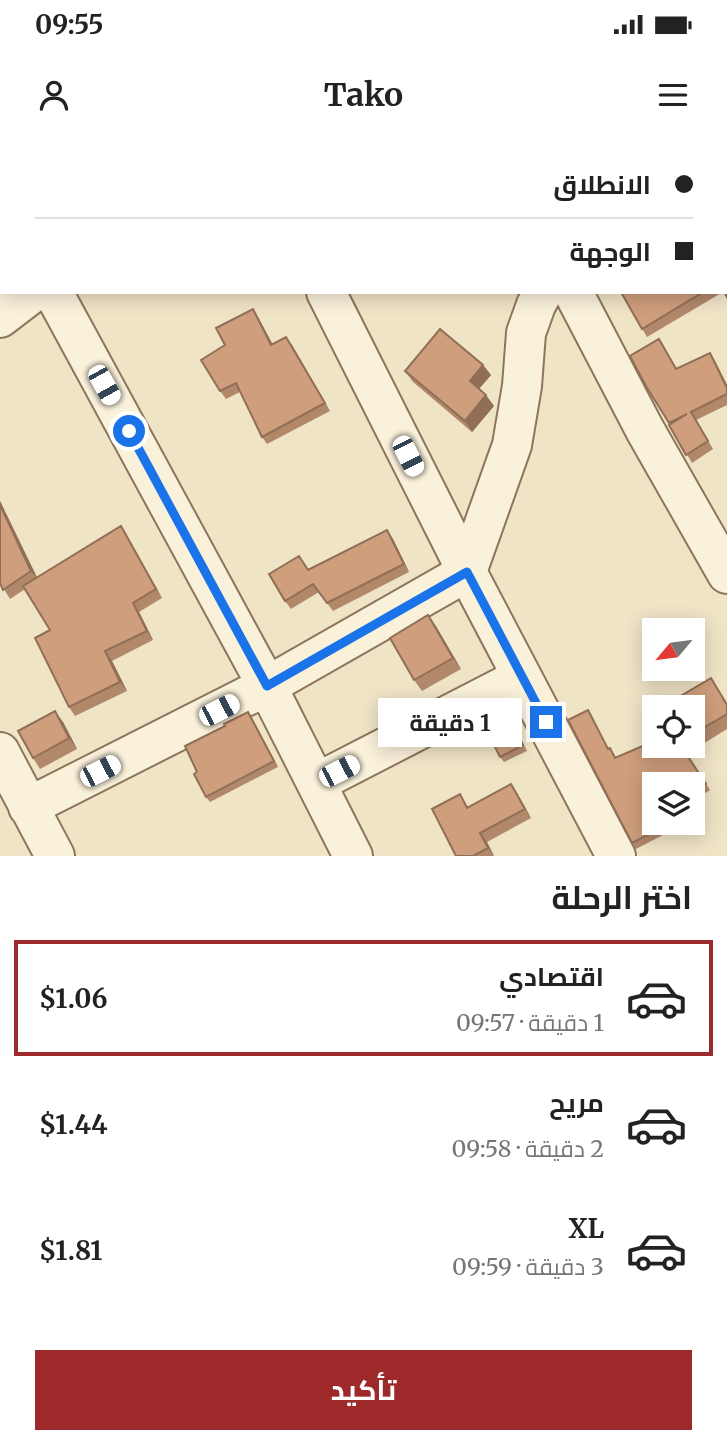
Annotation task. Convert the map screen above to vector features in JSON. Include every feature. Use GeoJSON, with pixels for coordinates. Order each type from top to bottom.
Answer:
{"type":"FeatureCollection","features":[{"type":"Feature","properties":{"kind":"street"},"geometry":{"type":"LineString","coordinates":[[0,318],[31,294]]}},
{"type":"Feature","properties":{"kind":"street"},"geometry":{"type":"LineString","coordinates":[[54,294],[267,686],[353,856]]}},
{"type":"Feature","properties":{"kind":"street"},"geometry":{"type":"LineString","coordinates":[[327,294],[467,572],[616,856]]}},
{"type":"Feature","properties":{"kind":"street"},"geometry":{"type":"LineString","coordinates":[[28,807],[267,686],[467,572],[512,444],[522,386],[526,333],[542,294]]}},
{"type":"Feature","properties":{"kind":"street"},"geometry":{"type":"LineString","coordinates":[[574,294],[645,430],[727,574]]}},
{"type":"Feature","properties":{"kind":"street"},"geometry":{"type":"LineString","coordinates":[[316,783],[522,677]]}},
{"type":"Feature","properties":{"kind":"street"},"geometry":{"type":"LineString","coordinates":[[0,752],[55,856]]}},
{"type":"Feature","properties":{"kind":"building"},"geometry":{"type":"Polygon","coordinates":[[[622,294],[700,294],[642,329],[622,294]]]}},
{"type":"Feature","properties":{"kind":"building"},"geometry":{"type":"Polygon","coordinates":[[[253,309],[271,345],[286,337],[325,403],[262,437],[236,383],[220,391],[201,360],[225,345],[216,328],[253,309]]]}},
{"type":"Feature","properties":{"kind":"building"},"geometry":{"type":"Polygon","coordinates":[[[440,329],[483,365],[470,381],[486,395],[465,421],[405,371],[440,329]]]}},
{"type":"Feature","properties":{"kind":"building"},"geometry":{"type":"Polygon","coordinates":[[[659,339],[676,369],[710,353],[727,388],[727,394],[691,412],[708,441],[686,455],[669,425],[687,414],[669,423],[630,356],[659,339]]]}},
{"type":"Feature","properties":{"kind":"building"},"geometry":{"type":"Polygon","coordinates":[[[0,505],[31,571],[3,590],[0,583],[0,505]]]}},
{"type":"Feature","properties":{"kind":"building"},"geometry":{"type":"Polygon","coordinates":[[[121,526],[156,589],[133,603],[147,631],[105,651],[120,682],[69,707],[35,638],[50,630],[23,586],[121,526]]]}},
{"type":"Feature","properties":{"kind":"building"},"geometry":{"type":"Polygon","coordinates":[[[387,530],[404,564],[327,603],[313,584],[285,601],[269,574],[299,556],[308,570],[387,530]]]}},
{"type":"Feature","properties":{"kind":"building"},"geometry":{"type":"Polygon","coordinates":[[[428,615],[453,658],[414,680],[390,638],[428,615]]]}},
{"type":"Feature","properties":{"kind":"building"},"geometry":{"type":"Polygon","coordinates":[[[711,678],[727,705],[727,714],[705,727],[705,695],[682,695],[711,678]]]}},
{"type":"Feature","properties":{"kind":"building"},"geometry":{"type":"Polygon","coordinates":[[[588,710],[615,758],[642,746],[642,758],[689,758],[698,772],[642,772],[642,835],[647,835],[632,843],[568,720],[588,710]]]}},
{"type":"Feature","properties":{"kind":"building"},"geometry":{"type":"Polygon","coordinates":[[[55,711],[69,738],[33,758],[18,731],[55,711]]]}},
{"type":"Feature","properties":{"kind":"building"},"geometry":{"type":"Polygon","coordinates":[[[248,712],[274,761],[206,797],[194,774],[197,772],[185,746],[248,712]]]}},
{"type":"Feature","properties":{"kind":"building"},"geometry":{"type":"Polygon","coordinates":[[[510,719],[523,745],[500,757],[487,731],[510,719]]]}},
{"type":"Feature","properties":{"kind":"building"},"geometry":{"type":"Polygon","coordinates":[[[511,784],[525,809],[480,833],[488,848],[473,856],[456,856],[432,809],[460,794],[467,808],[511,784]]]}},
{"type":"Feature","properties":{"kind":"route"},"geometry":{"type":"LineString","coordinates":[[129,431],[267,686],[467,572],[546,722]]}}]}
